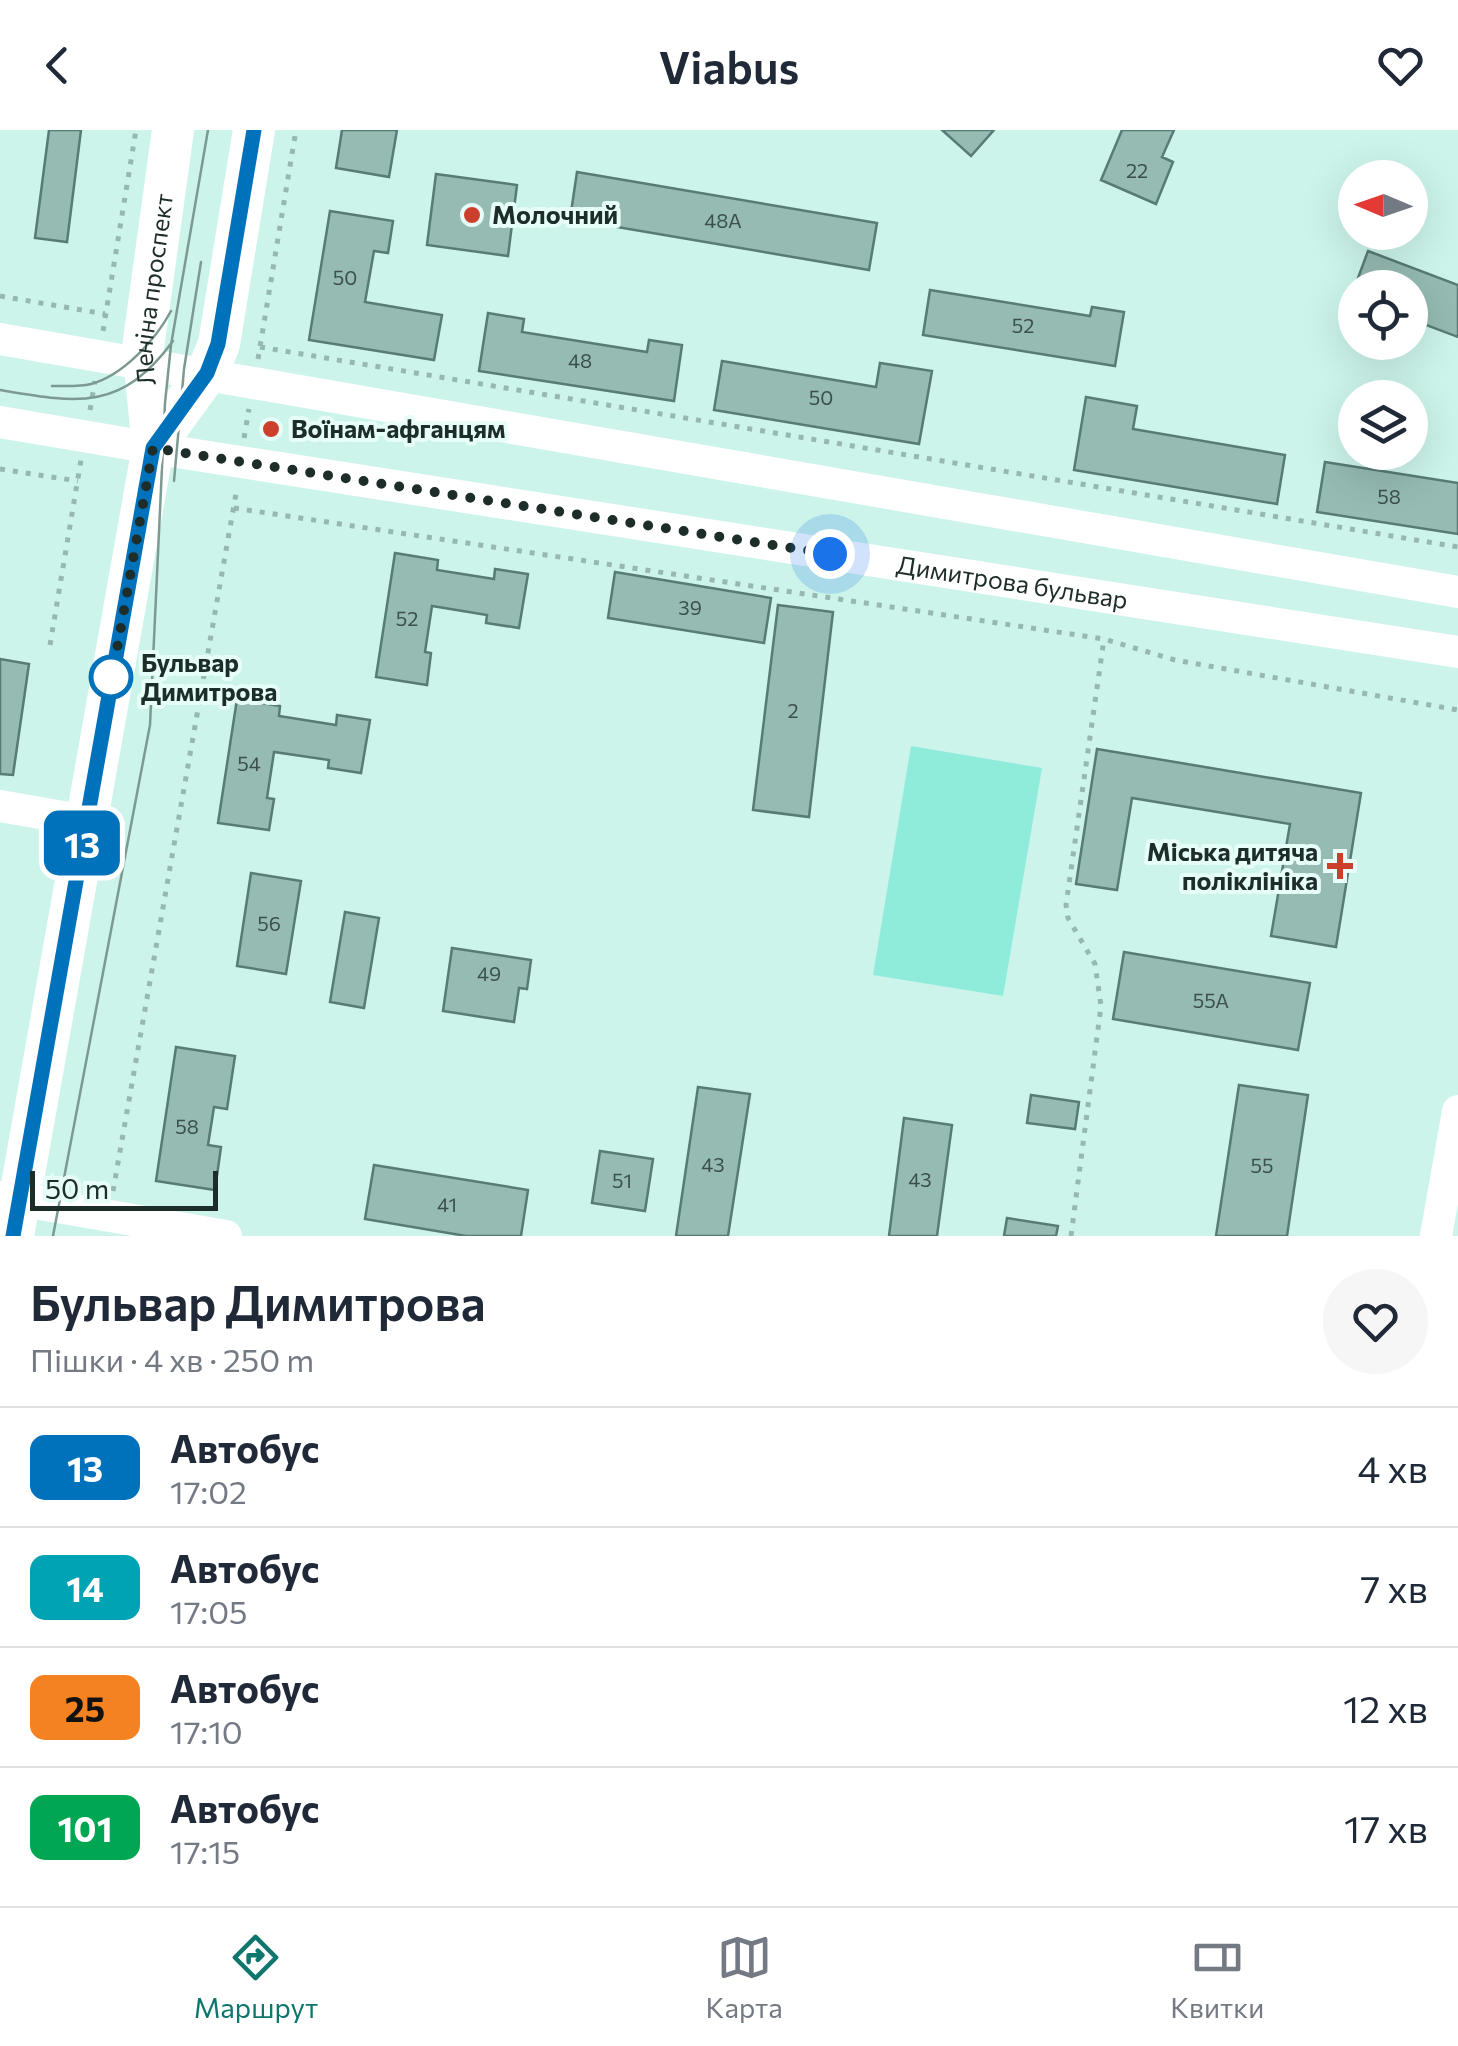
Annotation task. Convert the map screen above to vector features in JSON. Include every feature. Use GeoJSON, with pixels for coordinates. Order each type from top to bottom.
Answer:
{"type":"FeatureCollection","features":[{"type":"Feature","properties":{"kind":"main road","name":"Леніна проспект"},"geometry":{"type":"LineString","coordinates":[[11,1211],[153,448],[143,362],[146,304],[173,130]]}},
{"type":"Feature","properties":{"kind":"main road","name":"Леніна проспект"},"geometry":{"type":"LineString","coordinates":[[153,448],[207,373],[218,344],[254,130]]}},
{"type":"Feature","properties":{"kind":"street"},"geometry":{"type":"LineString","coordinates":[[0,338],[1458,592]]}},
{"type":"Feature","properties":{"kind":"street","name":"Димитрова бульвар"},"geometry":{"type":"LineString","coordinates":[[0,422],[1458,652]]}},
{"type":"Feature","properties":{"kind":"street"},"geometry":{"type":"LineString","coordinates":[[0,806],[86,821]]}},
{"type":"Feature","properties":{"kind":"street"},"geometry":{"type":"LineString","coordinates":[[1436,1236],[1458,1111]]}},
{"type":"Feature","properties":{"kind":"street"},"geometry":{"type":"LineString","coordinates":[[11,1211],[109,1215],[226,1236]]}},
{"type":"Feature","properties":{"kind":"path"},"geometry":{"type":"LineString","coordinates":[[117,238],[136,130]]}},
{"type":"Feature","properties":{"kind":"path"},"geometry":{"type":"LineString","coordinates":[[109,1215],[234,508],[296,130]]}},
{"type":"Feature","properties":{"kind":"path"},"geometry":{"type":"LineString","coordinates":[[0,296],[106,314]]}},
{"type":"Feature","properties":{"kind":"path"},"geometry":{"type":"LineString","coordinates":[[260,348],[1458,547]]}},
{"type":"Feature","properties":{"kind":"path"},"geometry":{"type":"LineString","coordinates":[[0,469],[78,480]]}},
{"type":"Feature","properties":{"kind":"path"},"geometry":{"type":"LineString","coordinates":[[234,508],[1104,639],[1175,660],[1458,710]]}},
{"type":"Feature","properties":{"kind":"path"},"geometry":{"type":"LineString","coordinates":[[1071,1236],[1101,1006],[1095,964],[1068,918],[1066,905],[1104,639]]}},
{"type":"Feature","properties":{"kind":"green space"},"geometry":{"type":"Polygon","coordinates":[[[911,746],[1042,768],[1003,996],[873,975],[911,746]]]}},
{"type":"Feature","properties":{"kind":"building"},"geometry":{"type":"Polygon","coordinates":[[[49,130],[81,130],[67,242],[35,238],[49,130]]]}},
{"type":"Feature","properties":{"kind":"building"},"geometry":{"type":"Polygon","coordinates":[[[342,130],[397,130],[389,177],[336,168],[342,130]]]}},
{"type":"Feature","properties":{"kind":"building"},"geometry":{"type":"Polygon","coordinates":[[[942,130],[994,130],[971,156],[942,130]]]}},
{"type":"Feature","properties":{"kind":"building"},"geometry":{"type":"Polygon","coordinates":[[[1122,130],[1174,130],[1162,157],[1173,162],[1156,204],[1101,180],[1122,130]]]}},
{"type":"Feature","properties":{"kind":"building"},"geometry":{"type":"Polygon","coordinates":[[[577,172],[877,223],[869,270],[570,219],[577,172]]]}},
{"type":"Feature","properties":{"kind":"building","name":"Молочний"},"geometry":{"type":"Polygon","coordinates":[[[436,174],[517,185],[508,256],[427,245],[436,174]]]}},
{"type":"Feature","properties":{"kind":"building"},"geometry":{"type":"Polygon","coordinates":[[[330,211],[393,221],[388,253],[374,251],[365,302],[442,315],[434,360],[309,340],[330,211]]]}},
{"type":"Feature","properties":{"kind":"building"},"geometry":{"type":"Polygon","coordinates":[[[1368,251],[1418,270],[1361,270],[1368,251]]]}},
{"type":"Feature","properties":{"kind":"building"},"geometry":{"type":"Polygon","coordinates":[[[1428,274],[1458,285],[1458,337],[1428,326],[1428,274]]]}},
{"type":"Feature","properties":{"kind":"building"},"geometry":{"type":"Polygon","coordinates":[[[930,290],[1090,316],[1092,307],[1124,312],[1115,366],[923,335],[930,290]]]}},
{"type":"Feature","properties":{"kind":"building"},"geometry":{"type":"Polygon","coordinates":[[[488,313],[524,319],[522,332],[647,352],[649,340],[682,345],[674,401],[479,371],[488,313]]]}},
{"type":"Feature","properties":{"kind":"building"},"geometry":{"type":"Polygon","coordinates":[[[722,361],[876,387],[880,363],[932,371],[919,444],[714,410],[722,361]]]}},
{"type":"Feature","properties":{"kind":"building"},"geometry":{"type":"Polygon","coordinates":[[[1086,397],[1137,406],[1133,429],[1285,455],[1277,504],[1074,470],[1086,397]]]}},
{"type":"Feature","properties":{"kind":"building"},"geometry":{"type":"Polygon","coordinates":[[[1325,462],[1338,464],[1338,470],[1376,470],[1458,483],[1458,534],[1317,512],[1325,462]]]}},
{"type":"Feature","properties":{"kind":"building"},"geometry":{"type":"Polygon","coordinates":[[[395,553],[438,560],[437,570],[494,579],[495,569],[528,574],[519,628],[486,623],[487,615],[432,606],[425,652],[431,653],[427,685],[376,677],[395,553]]]}},
{"type":"Feature","properties":{"kind":"building"},"geometry":{"type":"Polygon","coordinates":[[[615,572],[771,598],[764,643],[608,618],[615,572]]]}},
{"type":"Feature","properties":{"kind":"building"},"geometry":{"type":"Polygon","coordinates":[[[778,605],[833,612],[809,817],[753,810],[778,605]]]}},
{"type":"Feature","properties":{"kind":"building"},"geometry":{"type":"Polygon","coordinates":[[[0,659],[29,664],[13,775],[0,774],[0,659]]]}},
{"type":"Feature","properties":{"kind":"building"},"geometry":{"type":"Polygon","coordinates":[[[237,699],[280,706],[279,716],[336,725],[337,715],[370,720],[361,773],[328,768],[329,760],[274,752],[267,798],[274,799],[269,830],[218,823],[237,699]]]}},
{"type":"Feature","properties":{"kind":"building"},"geometry":{"type":"Polygon","coordinates":[[[1097,749],[1361,793],[1336,947],[1271,936],[1290,824],[1132,798],[1117,890],[1076,884],[1097,749]]]}},
{"type":"Feature","properties":{"kind":"building"},"geometry":{"type":"Polygon","coordinates":[[[251,873],[301,881],[286,974],[237,966],[251,873]]]}},
{"type":"Feature","properties":{"kind":"building"},"geometry":{"type":"Polygon","coordinates":[[[345,912],[379,918],[364,1008],[330,1002],[345,912]]]}},
{"type":"Feature","properties":{"kind":"building"},"geometry":{"type":"Polygon","coordinates":[[[452,948],[531,960],[527,989],[519,988],[514,1022],[443,1011],[452,948]]]}},
{"type":"Feature","properties":{"kind":"building"},"geometry":{"type":"Polygon","coordinates":[[[1124,952],[1310,983],[1298,1050],[1113,1019],[1124,952]]]}},
{"type":"Feature","properties":{"kind":"building"},"geometry":{"type":"Polygon","coordinates":[[[176,1047],[235,1056],[227,1109],[214,1107],[208,1145],[221,1147],[215,1190],[156,1181],[176,1047]]]}},
{"type":"Feature","properties":{"kind":"building"},"geometry":{"type":"Polygon","coordinates":[[[1239,1085],[1308,1095],[1287,1236],[1216,1236],[1239,1085]]]}},
{"type":"Feature","properties":{"kind":"building"},"geometry":{"type":"Polygon","coordinates":[[[698,1087],[750,1094],[728,1236],[676,1236],[698,1087]]]}},
{"type":"Feature","properties":{"kind":"building"},"geometry":{"type":"Polygon","coordinates":[[[1031,1095],[1079,1102],[1075,1129],[1027,1123],[1031,1095]]]}},
{"type":"Feature","properties":{"kind":"building"},"geometry":{"type":"Polygon","coordinates":[[[904,1118],[952,1125],[937,1236],[889,1236],[904,1118]]]}},
{"type":"Feature","properties":{"kind":"building"},"geometry":{"type":"Polygon","coordinates":[[[600,1151],[653,1159],[645,1211],[592,1203],[600,1151]]]}},
{"type":"Feature","properties":{"kind":"building"},"geometry":{"type":"Polygon","coordinates":[[[374,1165],[528,1190],[521,1236],[466,1236],[365,1219],[374,1165]]]}},
{"type":"Feature","properties":{"kind":"building"},"geometry":{"type":"Polygon","coordinates":[[[1007,1218],[1058,1226],[1056,1236],[1004,1236],[1007,1218]]]}},
{"type":"Feature","properties":{"kind":"tram line"},"geometry":{"type":"LineString","coordinates":[[53,1236],[150,725],[165,403],[171,345],[208,130]]}},
{"type":"Feature","properties":{"kind":"tram line"},"geometry":{"type":"LineString","coordinates":[[174,481],[184,369],[201,262]]}},
{"type":"Feature","properties":{"kind":"tram line"},"geometry":{"type":"LineString","coordinates":[[52,386],[91,384],[115,373],[148,344],[171,311]]}},
{"type":"Feature","properties":{"kind":"tram line"},"geometry":{"type":"LineString","coordinates":[[0,390],[52,398],[96,397],[135,380],[173,341]]}},
{"type":"Feature","properties":{"kind":"bus line","name":"13"},"geometry":{"type":"LineString","coordinates":[[13,1236],[153,448],[207,373],[218,344],[254,130]]}},
{"type":"Feature","properties":{"kind":"place","name":"Молочний"},"geometry":{"type":"Point","coordinates":[472,215]}},
{"type":"Feature","properties":{"kind":"place","name":"Воїнам-афганцям"},"geometry":{"type":"Point","coordinates":[271,429]}},
{"type":"Feature","properties":{"kind":"place","name":"Бульвар Димитрова"},"geometry":{"type":"Point","coordinates":[111,677]}},
{"type":"Feature","properties":{"kind":"place","name":"Міська дитяча поліклініка"},"geometry":{"type":"Point","coordinates":[1340,866]}},
{"type":"Feature","properties":{"kind":"route"},"geometry":{"type":"LineString","coordinates":[[111,677],[110,688],[153,448],[830,554]]}}]}
